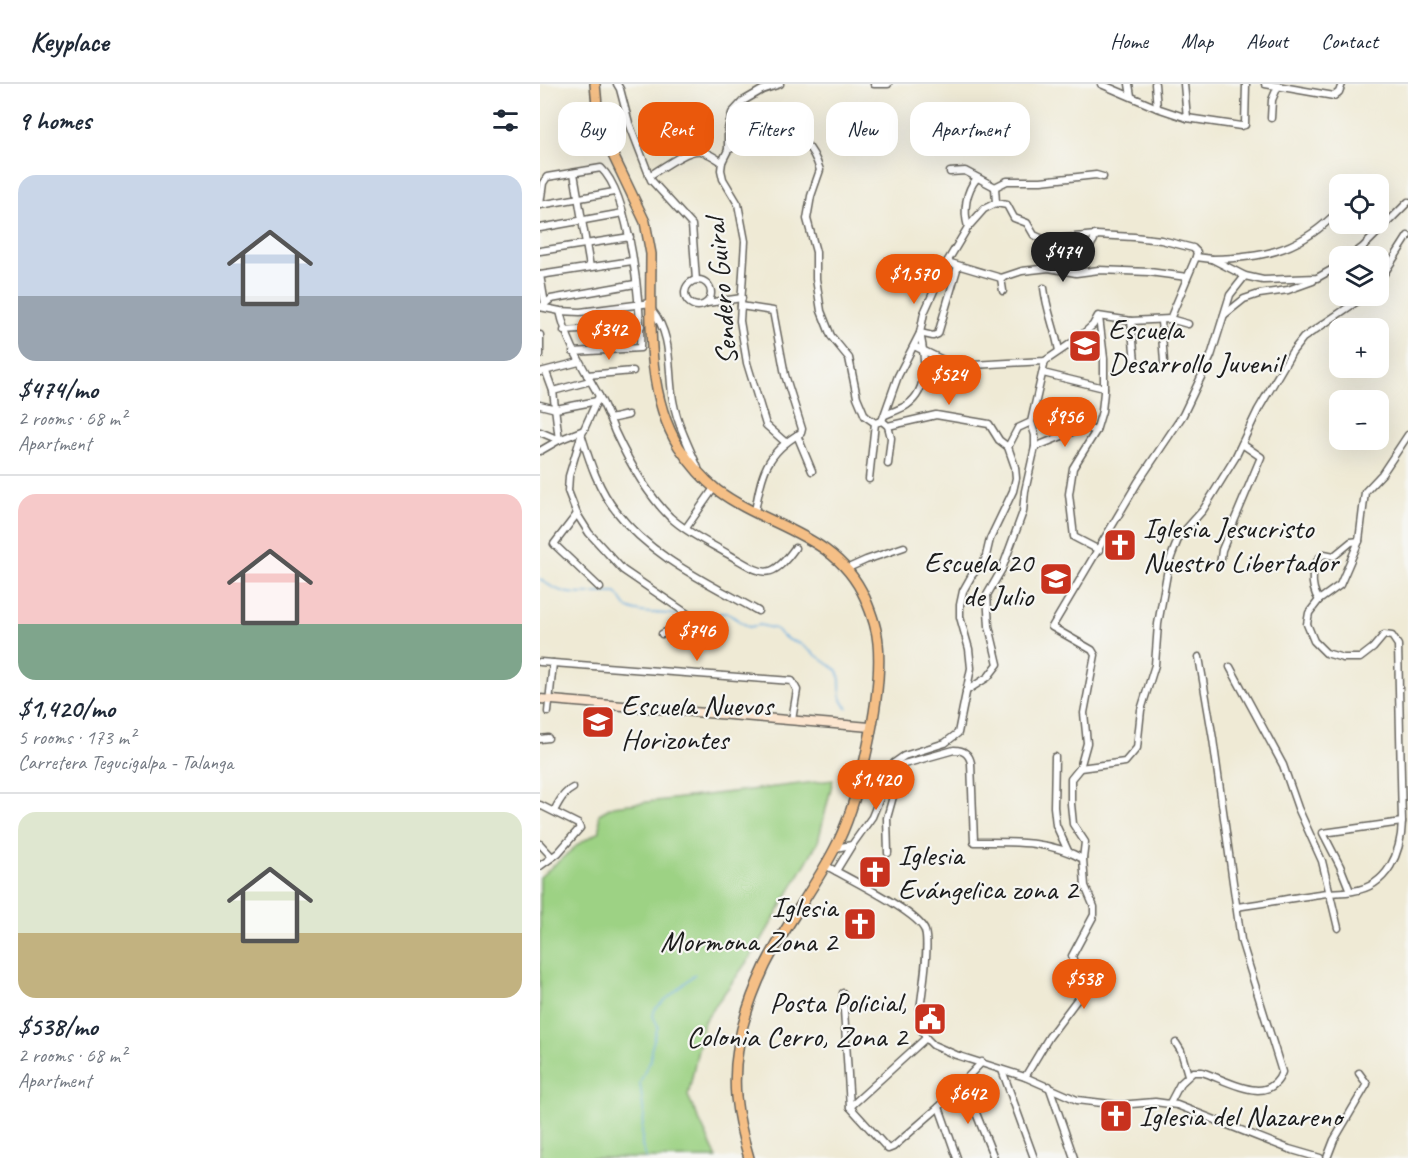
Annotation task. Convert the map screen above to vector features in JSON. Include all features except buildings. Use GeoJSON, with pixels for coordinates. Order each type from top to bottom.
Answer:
{"type":"FeatureCollection","features":[{"type":"Feature","properties":{"kind":"main road"},"geometry":{"type":"LineString","coordinates":[[595,84],[602,132],[641,214],[649,237],[655,380],[662,408],[679,447],[714,488],[755,512],[805,536],[837,558],[863,594],[875,625],[878,642],[879,675],[862,767],[848,820],[825,866],[765,966],[746,1014],[737,1057],[736,1096],[741,1129],[749,1158]]}},
{"type":"Feature","properties":{"kind":"street"},"geometry":{"type":"LineString","coordinates":[[616,84],[620,89],[629,123],[649,176],[693,225],[696,280]]}},
{"type":"Feature","properties":{"kind":"street"},"geometry":{"type":"LineString","coordinates":[[742,102],[762,90],[780,84]]}},
{"type":"Feature","properties":{"kind":"street"},"geometry":{"type":"LineString","coordinates":[[874,84],[888,84]]}},
{"type":"Feature","properties":{"kind":"street"},"geometry":{"type":"LineString","coordinates":[[1101,84],[1187,118],[1234,125],[1245,125],[1246,84]]}},
{"type":"Feature","properties":{"kind":"street"},"geometry":{"type":"LineString","coordinates":[[1129,84],[1131,96]]}},
{"type":"Feature","properties":{"kind":"street"},"geometry":{"type":"LineString","coordinates":[[1155,84],[1157,108]]}},
{"type":"Feature","properties":{"kind":"street"},"geometry":{"type":"LineString","coordinates":[[1184,84],[1187,118]]}},
{"type":"Feature","properties":{"kind":"street"},"geometry":{"type":"LineString","coordinates":[[1265,84],[1334,96],[1339,92],[1342,84]]}},
{"type":"Feature","properties":{"kind":"street"},"geometry":{"type":"LineString","coordinates":[[1270,118],[1272,100],[1278,86]]}},
{"type":"Feature","properties":{"kind":"street"},"geometry":{"type":"LineString","coordinates":[[649,176],[678,158],[697,151],[722,162],[726,154]]}},
{"type":"Feature","properties":{"kind":"street"},"geometry":{"type":"LineString","coordinates":[[814,152],[820,170],[811,196],[807,219],[816,252],[816,279],[821,311],[831,336],[849,358],[857,397],[865,416],[881,420],[888,426],[891,438],[888,464]]}},
{"type":"Feature","properties":{"kind":"street","name":"Sendero Guiral"},"geometry":{"type":"LineString","coordinates":[[722,162],[723,180],[738,204],[745,241],[741,306],[742,340],[766,425],[785,442]]}},
{"type":"Feature","properties":{"kind":"street"},"geometry":{"type":"LineString","coordinates":[[614,192],[540,205],[543,183],[547,177],[601,168],[604,170],[617,165]]}},
{"type":"Feature","properties":{"kind":"street"},"geometry":{"type":"LineString","coordinates":[[573,352],[639,350],[641,326],[630,237],[623,213],[604,170]]}},
{"type":"Feature","properties":{"kind":"street"},"geometry":{"type":"LineString","coordinates":[[950,172],[965,171],[995,187]]}},
{"type":"Feature","properties":{"kind":"street"},"geometry":{"type":"LineString","coordinates":[[574,172],[590,267]]}},
{"type":"Feature","properties":{"kind":"street"},"geometry":{"type":"LineString","coordinates":[[995,187],[1007,181],[1102,177]]}},
{"type":"Feature","properties":{"kind":"street"},"geometry":{"type":"LineString","coordinates":[[968,227],[966,208],[970,187],[977,178]]}},
{"type":"Feature","properties":{"kind":"street"},"geometry":{"type":"LineString","coordinates":[[995,187],[996,203]]}},
{"type":"Feature","properties":{"kind":"street"},"geometry":{"type":"LineString","coordinates":[[1364,246],[1408,202]]}},
{"type":"Feature","properties":{"kind":"street"},"geometry":{"type":"LineString","coordinates":[[868,479],[881,420],[898,375],[920,333],[924,313],[947,262],[968,227],[984,209],[996,203],[1007,205],[1014,218],[1027,223],[1034,236],[1045,240],[1095,235],[1134,237],[1193,248],[1197,252],[1196,257],[1170,319]]}},
{"type":"Feature","properties":{"kind":"street"},"geometry":{"type":"LineString","coordinates":[[540,228],[623,213]]}},
{"type":"Feature","properties":{"kind":"street"},"geometry":{"type":"LineString","coordinates":[[1196,257],[1251,258],[1274,252],[1311,234],[1329,220]]}},
{"type":"Feature","properties":{"kind":"street"},"geometry":{"type":"LineString","coordinates":[[947,262],[1001,278],[1022,271],[1049,268],[1081,255],[1092,245],[1095,235]]}},
{"type":"Feature","properties":{"kind":"street"},"geometry":{"type":"LineString","coordinates":[[1389,266],[1408,236]]}},
{"type":"Feature","properties":{"kind":"street"},"geometry":{"type":"LineString","coordinates":[[540,251],[630,237]]}},
{"type":"Feature","properties":{"kind":"street"},"geometry":{"type":"LineString","coordinates":[[1212,259],[1245,276],[1263,280],[1317,278]]}},
{"type":"Feature","properties":{"kind":"street"},"geometry":{"type":"LineString","coordinates":[[542,306],[540,275],[632,261]]}},
{"type":"Feature","properties":{"kind":"street"},"geometry":{"type":"LineString","coordinates":[[920,333],[933,336],[938,334],[958,266]]}},
{"type":"Feature","properties":{"kind":"street"},"geometry":{"type":"LineString","coordinates":[[1049,268],[1076,273],[1099,270],[1149,272],[1187,277]]}},
{"type":"Feature","properties":{"kind":"street"},"geometry":{"type":"LineString","coordinates":[[1224,316],[1244,299],[1258,294],[1288,290],[1329,271]]}},
{"type":"Feature","properties":{"kind":"street"},"geometry":{"type":"LineString","coordinates":[[1024,1077],[1078,997],[1081,985],[1072,956],[1091,922],[1094,907],[1085,886],[1083,859],[1085,842],[1073,824],[1071,778],[1080,768],[1087,742],[1084,713],[1095,655],[1092,650],[1052,627],[1100,550],[1138,482],[1183,415],[1211,356],[1230,295],[1245,276]]}},
{"type":"Feature","properties":{"kind":"street"},"geometry":{"type":"LineString","coordinates":[[1001,278],[1003,291]]}},
{"type":"Feature","properties":{"kind":"street"},"geometry":{"type":"LineString","coordinates":[[706,303],[711,296],[710,288],[704,281],[696,280],[687,287],[686,298],[695,305],[742,298]]}},
{"type":"Feature","properties":{"kind":"street"},"geometry":{"type":"LineString","coordinates":[[542,306],[551,299],[635,284]]}},
{"type":"Feature","properties":{"kind":"street"},"geometry":{"type":"LineString","coordinates":[[1044,288],[1047,310],[1059,351]]}},
{"type":"Feature","properties":{"kind":"street"},"geometry":{"type":"LineString","coordinates":[[542,306],[560,311],[580,312],[638,303],[652,306],[660,320],[670,358],[672,395],[681,429],[699,472]]}},
{"type":"Feature","properties":{"kind":"street"},"geometry":{"type":"LineString","coordinates":[[741,306],[773,311],[785,375],[802,429],[801,433],[785,442],[764,471],[755,512]]}},
{"type":"Feature","properties":{"kind":"street"},"geometry":{"type":"LineString","coordinates":[[1080,768],[1125,762],[1137,748],[1141,710],[1155,664],[1158,624],[1169,563],[1179,537],[1203,510],[1292,352],[1303,338],[1350,306]]}},
{"type":"Feature","properties":{"kind":"street"},"geometry":{"type":"LineString","coordinates":[[560,311],[564,331],[573,352],[638,476],[671,517],[759,572],[770,572],[777,569],[784,564],[795,548]]}},
{"type":"Feature","properties":{"kind":"street"},"geometry":{"type":"LineString","coordinates":[[914,346],[945,360],[973,365],[1045,361],[1093,325],[1098,316]]}},
{"type":"Feature","properties":{"kind":"street"},"geometry":{"type":"LineString","coordinates":[[1098,316],[1104,358],[1102,411],[1096,431],[1073,468],[1069,494],[1074,537],[1100,550]]}},
{"type":"Feature","properties":{"kind":"street"},"geometry":{"type":"LineString","coordinates":[[1098,316],[1131,321],[1170,319],[1188,324]]}},
{"type":"Feature","properties":{"kind":"street"},"geometry":{"type":"LineString","coordinates":[[1131,321],[1135,361]]}},
{"type":"Feature","properties":{"kind":"street"},"geometry":{"type":"LineString","coordinates":[[1161,321],[1164,362]]}},
{"type":"Feature","properties":{"kind":"street"},"geometry":{"type":"LineString","coordinates":[[564,331],[641,326]]}},
{"type":"Feature","properties":{"kind":"street"},"geometry":{"type":"LineString","coordinates":[[881,420],[917,397],[924,372],[924,351],[920,333]]}},
{"type":"Feature","properties":{"kind":"street"},"geometry":{"type":"LineString","coordinates":[[540,335],[540,355]]}},
{"type":"Feature","properties":{"kind":"street"},"geometry":{"type":"LineString","coordinates":[[966,691],[988,677],[998,664],[989,626],[987,595],[1002,570],[1020,522],[1035,447],[1035,435],[1031,422],[1045,361]]}},
{"type":"Feature","properties":{"kind":"street"},"geometry":{"type":"LineString","coordinates":[[559,440],[553,391],[543,372],[579,362]]}},
{"type":"Feature","properties":{"kind":"street"},"geometry":{"type":"LineString","coordinates":[[553,391],[588,378],[633,371]]}},
{"type":"Feature","properties":{"kind":"street"},"geometry":{"type":"LineString","coordinates":[[1043,373],[1104,388]]}},
{"type":"Feature","properties":{"kind":"street"},"geometry":{"type":"LineString","coordinates":[[540,405],[556,409],[598,399]]}},
{"type":"Feature","properties":{"kind":"street"},"geometry":{"type":"LineString","coordinates":[[598,399],[583,433],[567,486],[577,514],[589,533],[623,570],[689,615],[685,622],[662,633]]}},
{"type":"Feature","properties":{"kind":"street"},"geometry":{"type":"LineString","coordinates":[[1034,411],[1096,431]]}},
{"type":"Feature","properties":{"kind":"street"},"geometry":{"type":"LineString","coordinates":[[610,419],[628,415]]}},
{"type":"Feature","properties":{"kind":"street"},"geometry":{"type":"LineString","coordinates":[[836,872],[872,817],[896,764],[904,756],[945,742],[958,733],[971,668],[960,605],[963,591],[972,575],[985,560],[990,539],[1013,491],[1016,478],[1008,447],[999,440],[987,423],[936,415],[888,426]]}},
{"type":"Feature","properties":{"kind":"street"},"geometry":{"type":"LineString","coordinates":[[1008,447],[1018,428],[1031,422]]}},
{"type":"Feature","properties":{"kind":"street"},"geometry":{"type":"LineString","coordinates":[[1035,447],[1085,427]]}},
{"type":"Feature","properties":{"kind":"street"},"geometry":{"type":"LineString","coordinates":[[540,432],[559,440]]}},
{"type":"Feature","properties":{"kind":"street"},"geometry":{"type":"LineString","coordinates":[[540,451],[559,440],[583,433]]}},
{"type":"Feature","properties":{"kind":"street"},"geometry":{"type":"LineString","coordinates":[[583,433],[591,467],[616,512],[644,540],[674,563],[758,610]]}},
{"type":"Feature","properties":{"kind":"street"},"geometry":{"type":"LineString","coordinates":[[797,435],[812,471]]}},
{"type":"Feature","properties":{"kind":"street"},"geometry":{"type":"LineString","coordinates":[[1237,907],[1367,887],[1388,872],[1399,849],[1402,822],[1398,645],[1392,636],[1384,635],[1360,658],[1343,658],[1326,653],[1314,642],[1307,624],[1309,613],[1319,600],[1340,585],[1359,541],[1365,492],[1382,474],[1408,435]]}},
{"type":"Feature","properties":{"kind":"street"},"geometry":{"type":"LineString","coordinates":[[1220,565],[1222,550],[1261,457],[1242,444]]}},
{"type":"Feature","properties":{"kind":"street"},"geometry":{"type":"LineString","coordinates":[[686,528],[714,488]]}},
{"type":"Feature","properties":{"kind":"street"},"geometry":{"type":"LineString","coordinates":[[577,514],[554,543],[600,588]]}},
{"type":"Feature","properties":{"kind":"street"},"geometry":{"type":"LineString","coordinates":[[1319,600],[1315,594],[1313,574],[1320,557],[1324,554],[1335,556],[1351,542],[1359,541]]}},
{"type":"Feature","properties":{"kind":"street"},"geometry":{"type":"LineString","coordinates":[[846,569],[904,548]]}},
{"type":"Feature","properties":{"kind":"street"},"geometry":{"type":"LineString","coordinates":[[1170,1103],[1180,1084],[1193,1072],[1202,1072],[1257,1091],[1271,1089],[1280,1079],[1282,1072],[1247,962],[1200,657]]}},
{"type":"Feature","properties":{"kind":"street"},"geometry":{"type":"LineString","coordinates":[[540,662],[792,681],[797,690],[792,720]]}},
{"type":"Feature","properties":{"kind":"street"},"geometry":{"type":"LineString","coordinates":[[548,712],[544,700],[554,663]]}},
{"type":"Feature","properties":{"kind":"street"},"geometry":{"type":"LineString","coordinates":[[1230,667],[1283,765],[1298,808],[1322,861],[1338,928]]}},
{"type":"Feature","properties":{"kind":"street"},"geometry":{"type":"LineString","coordinates":[[544,700],[870,727]]}},
{"type":"Feature","properties":{"kind":"street"},"geometry":{"type":"LineString","coordinates":[[540,739],[548,738]]}},
{"type":"Feature","properties":{"kind":"street"},"geometry":{"type":"LineString","coordinates":[[896,764],[961,750],[968,754],[971,763],[974,842],[1022,842],[1068,850],[1083,859]]}},
{"type":"Feature","properties":{"kind":"street"},"geometry":{"type":"LineString","coordinates":[[1055,757],[1056,825],[1068,850]]}},
{"type":"Feature","properties":{"kind":"street"},"geometry":{"type":"LineString","coordinates":[[888,853],[887,818],[899,775],[896,764]]}},
{"type":"Feature","properties":{"kind":"street"},"geometry":{"type":"LineString","coordinates":[[554,811],[567,791],[573,788]]}},
{"type":"Feature","properties":{"kind":"street"},"geometry":{"type":"LineString","coordinates":[[540,805],[578,824],[580,828],[540,866]]}},
{"type":"Feature","properties":{"kind":"street"},"geometry":{"type":"LineString","coordinates":[[1350,891],[1323,833],[1402,822]]}},
{"type":"Feature","properties":{"kind":"street"},"geometry":{"type":"LineString","coordinates":[[540,844],[552,857]]}},
{"type":"Feature","properties":{"kind":"street"},"geometry":{"type":"LineString","coordinates":[[835,848],[852,845]]}},
{"type":"Feature","properties":{"kind":"street"},"geometry":{"type":"LineString","coordinates":[[825,866],[914,916],[925,929],[927,943],[920,1018],[921,1028],[933,1046],[1049,1086],[1077,1100],[1119,1105],[1177,1104],[1289,1149],[1320,1158]]}},
{"type":"Feature","properties":{"kind":"street"},"geometry":{"type":"LineString","coordinates":[[843,993],[850,1107],[888,1149],[939,1107],[982,1062]]}},
{"type":"Feature","properties":{"kind":"street"},"geometry":{"type":"LineString","coordinates":[[850,1107],[926,1038]]}},
{"type":"Feature","properties":{"kind":"street"},"geometry":{"type":"LineString","coordinates":[[1176,1043],[1181,1051],[1188,1075]]}},
{"type":"Feature","properties":{"kind":"street"},"geometry":{"type":"LineString","coordinates":[[1002,1070],[1034,1158]]}},
{"type":"Feature","properties":{"kind":"street"},"geometry":{"type":"LineString","coordinates":[[1327,1158],[1334,1140],[1367,1084],[1359,1073]]}},
{"type":"Feature","properties":{"kind":"street"},"geometry":{"type":"LineString","coordinates":[[964,1083],[994,1158]]}},
{"type":"Feature","properties":{"kind":"street"},"geometry":{"type":"LineString","coordinates":[[1049,1086],[1074,1158]]}},
{"type":"Feature","properties":{"kind":"street"},"geometry":{"type":"LineString","coordinates":[[939,1107],[957,1158]]}},
{"type":"Feature","properties":{"kind":"green space"},"geometry":{"type":"Polygon","coordinates":[[[833,780],[818,842],[757,948],[704,1021],[688,1096],[717,1158],[540,1158],[540,877],[580,843],[600,831],[599,814],[613,806],[833,780]]]}},
{"type":"Feature","properties":{"kind":"waterway"},"geometry":{"type":"LineString","coordinates":[[540,579],[560,591],[569,593],[616,593],[626,607],[635,611],[685,617]]}},
{"type":"Feature","properties":{"kind":"waterway"},"geometry":{"type":"LineString","coordinates":[[689,619],[706,622],[720,613],[727,613],[749,627],[760,625],[776,629],[781,635],[799,643],[838,671],[842,700],[848,708]]}},
{"type":"Feature","properties":{"kind":"waterway"},"geometry":{"type":"LineString","coordinates":[[646,1158],[642,1146],[644,1116],[640,1083],[651,1060],[651,1050],[658,1026],[653,1016],[655,1009],[695,974]]}},
{"type":"Feature","properties":{"kind":"place","name":"Escuela Desarrollo Juvenil"},"geometry":{"type":"Point","coordinates":[1085,346]}},
{"type":"Feature","properties":{"kind":"place","name":"Iglesia Jesucristo Nuestro Libertador"},"geometry":{"type":"Point","coordinates":[1120,545]}},
{"type":"Feature","properties":{"kind":"place","name":"Escuela 20 de Julio"},"geometry":{"type":"Point","coordinates":[1056,579]}},
{"type":"Feature","properties":{"kind":"place","name":"Escuela Nuevos Horizontes"},"geometry":{"type":"Point","coordinates":[598,722]}},
{"type":"Feature","properties":{"kind":"place","name":"Iglesia Evángelica zona 2"},"geometry":{"type":"Point","coordinates":[875,872]}},
{"type":"Feature","properties":{"kind":"place","name":"Iglesia Mormona Zona 2"},"geometry":{"type":"Point","coordinates":[860,924]}},
{"type":"Feature","properties":{"kind":"place","name":"Posta Policial, Colonia Cerro, Zona 2"},"geometry":{"type":"Point","coordinates":[930,1019]}},
{"type":"Feature","properties":{"kind":"place","name":"Iglesia del Nazareno"},"geometry":{"type":"Point","coordinates":[1116,1116]}}]}
